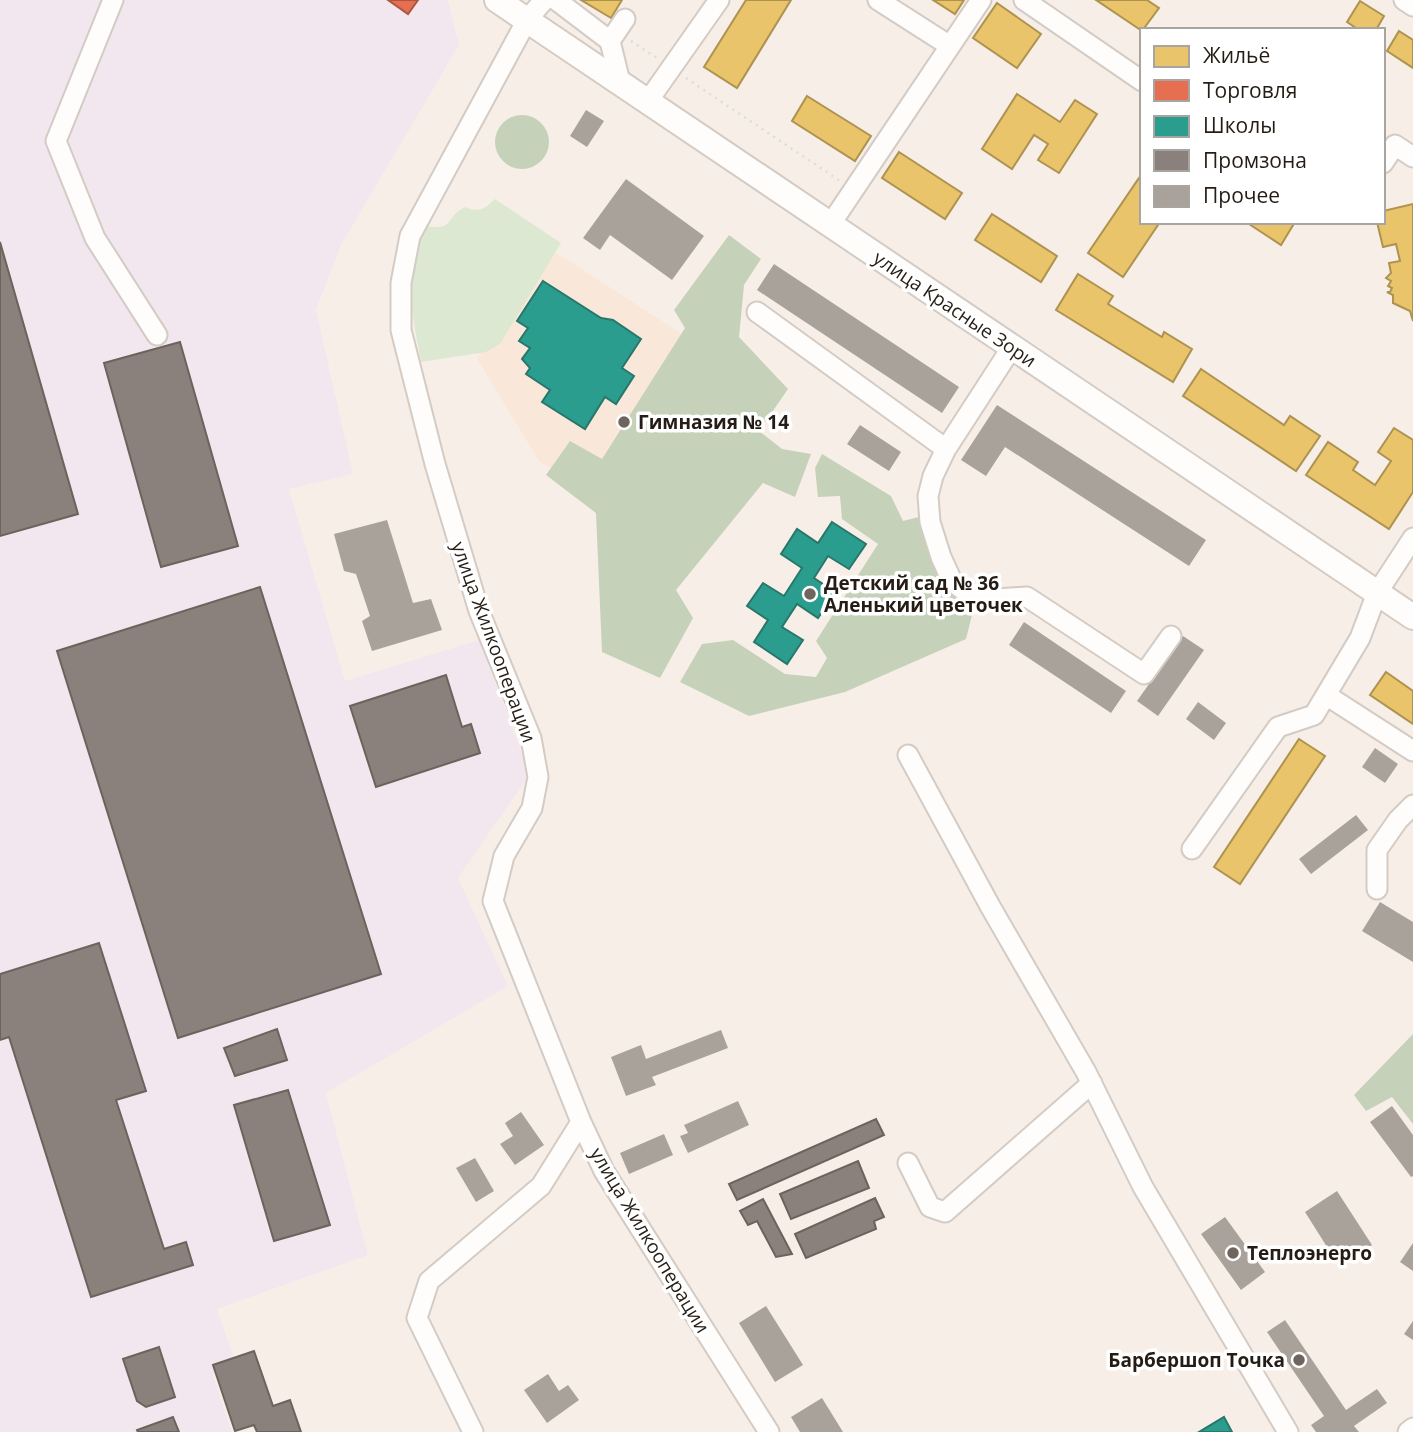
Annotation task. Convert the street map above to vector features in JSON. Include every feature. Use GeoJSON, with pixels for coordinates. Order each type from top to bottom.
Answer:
{"type":"FeatureCollection","features":[{"type":"Feature","properties":{"kind":"main road","name":"улица Красные Зори"},"geometry":{"type":"LineString","coordinates":[[497,0],[1413,617]]}},
{"type":"Feature","properties":{"kind":"street"},"geometry":{"type":"LineString","coordinates":[[113,0],[56,141],[95,238],[158,335]]}},
{"type":"Feature","properties":{"kind":"street","name":"улица Жилкооперации"},"geometry":{"type":"LineString","coordinates":[[544,0],[527,20],[410,236],[401,283],[401,330],[435,464],[475,597],[531,738],[538,777],[532,808],[504,856],[493,901],[581,1122],[604,1171],[769,1432]]}},
{"type":"Feature","properties":{"kind":"street"},"geometry":{"type":"LineString","coordinates":[[556,0],[617,30],[620,82]]}},
{"type":"Feature","properties":{"kind":"street"},"geometry":{"type":"LineString","coordinates":[[648,102],[719,0]]}},
{"type":"Feature","properties":{"kind":"street"},"geometry":{"type":"LineString","coordinates":[[878,0],[950,46]]}},
{"type":"Feature","properties":{"kind":"street"},"geometry":{"type":"LineString","coordinates":[[830,225],[981,0]]}},
{"type":"Feature","properties":{"kind":"street"},"geometry":{"type":"LineString","coordinates":[[1024,0],[1140,80]]}},
{"type":"Feature","properties":{"kind":"street"},"geometry":{"type":"LineString","coordinates":[[1404,0],[1413,6]]}},
{"type":"Feature","properties":{"kind":"street"},"geometry":{"type":"LineString","coordinates":[[1385,160],[1395,145],[1413,157]]}},
{"type":"Feature","properties":{"kind":"street"},"geometry":{"type":"LineString","coordinates":[[757,312],[946,449]]}},
{"type":"Feature","properties":{"kind":"street"},"geometry":{"type":"LineString","coordinates":[[1012,348],[946,449],[933,476],[928,496],[930,522],[952,581],[968,594],[996,599],[1027,597],[1144,674],[1171,636]]}},
{"type":"Feature","properties":{"kind":"street"},"geometry":{"type":"LineString","coordinates":[[1192,849],[1279,727],[1314,715],[1360,638],[1377,593],[1413,538]]}},
{"type":"Feature","properties":{"kind":"street"},"geometry":{"type":"LineString","coordinates":[[1326,695],[1413,751]]}},
{"type":"Feature","properties":{"kind":"street"},"geometry":{"type":"LineString","coordinates":[[908,755],[990,906],[1092,1083],[1143,1187],[1289,1432]]}},
{"type":"Feature","properties":{"kind":"street"},"geometry":{"type":"LineString","coordinates":[[1377,889],[1377,850],[1398,820],[1413,805]]}},
{"type":"Feature","properties":{"kind":"street"},"geometry":{"type":"LineString","coordinates":[[908,1163],[930,1207],[945,1212],[1092,1083]]}},
{"type":"Feature","properties":{"kind":"street"},"geometry":{"type":"LineString","coordinates":[[473,1432],[417,1318],[429,1281],[541,1186],[581,1122]]}},
{"type":"Feature","properties":{"kind":"street"},"geometry":{"type":"LineString","coordinates":[[1408,1432],[1413,1428]]}},
{"type":"Feature","properties":{"kind":"path"},"geometry":{"type":"LineString","coordinates":[[617,30],[854,191]]}},
{"type":"Feature","properties":{"kind":"shaded area"},"geometry":{"type":"Polygon","coordinates":[[[0,0],[448,0],[459,45],[341,245],[316,310],[353,474],[289,489],[345,681],[479,640],[530,774],[458,878],[508,986],[326,1093],[368,1255],[217,1309],[237,1367],[213,1375],[232,1432],[0,1432],[0,0]]]}},
{"type":"Feature","properties":{"kind":"shaded area","name":"Гимназия № 14"},"geometry":{"type":"Polygon","coordinates":[[[549,248],[758,383],[658,537],[539,461],[477,359],[549,248]]]}},
{"type":"Feature","properties":{"kind":"green space"},"geometry":{"type":"Polygon","coordinates":[[[522,115],[541,123],[549,142],[541,161],[522,169],[503,161],[495,142],[503,123],[522,115]]]}},
{"type":"Feature","properties":{"kind":"green space"},"geometry":{"type":"Polygon","coordinates":[[[495,199],[561,243],[500,344],[486,352],[421,362],[410,291],[412,254],[417,239],[426,226],[441,227],[465,207],[481,209],[495,199]]]}},
{"type":"Feature","properties":{"kind":"green space"},"geometry":{"type":"Polygon","coordinates":[[[729,235],[761,259],[744,285],[739,337],[788,389],[759,431],[782,449],[811,454],[795,497],[763,483],[676,590],[693,618],[660,678],[602,652],[596,513],[546,475],[570,441],[602,459],[685,328],[674,310],[729,235]]]}},
{"type":"Feature","properties":{"kind":"green space"},"geometry":{"type":"Polygon","coordinates":[[[822,454],[891,496],[903,521],[923,516],[975,603],[966,639],[845,692],[749,716],[680,682],[702,644],[733,640],[785,674],[816,677],[827,658],[816,641],[878,544],[842,519],[840,496],[818,497],[815,468],[822,454]]]}},
{"type":"Feature","properties":{"kind":"green space"},"geometry":{"type":"Polygon","coordinates":[[[1413,1034],[1413,1124],[1392,1097],[1366,1111],[1354,1095],[1413,1034]]]}},
{"type":"Feature","properties":{"kind":"building: Жильё"},"geometry":{"type":"Polygon","coordinates":[[[581,0],[622,0],[611,18],[581,0]]]}},
{"type":"Feature","properties":{"kind":"building: Жильё"},"geometry":{"type":"Polygon","coordinates":[[[746,0],[791,0],[737,88],[704,67],[746,0]]]}},
{"type":"Feature","properties":{"kind":"building: Жильё"},"geometry":{"type":"Polygon","coordinates":[[[933,0],[964,0],[955,14],[933,0]]]}},
{"type":"Feature","properties":{"kind":"building: Жильё"},"geometry":{"type":"Polygon","coordinates":[[[1096,0],[1147,0],[1159,8],[1140,30],[1096,0]]]}},
{"type":"Feature","properties":{"kind":"building: Жильё"},"geometry":{"type":"Polygon","coordinates":[[[1360,1],[1384,16],[1377,28],[1356,28],[1347,22],[1360,1]]]}},
{"type":"Feature","properties":{"kind":"building: Жильё"},"geometry":{"type":"Polygon","coordinates":[[[997,3],[1041,34],[1017,68],[973,38],[997,3]]]}},
{"type":"Feature","properties":{"kind":"building: Жильё"},"geometry":{"type":"Polygon","coordinates":[[[1399,31],[1413,40],[1413,68],[1387,51],[1399,31]]]}},
{"type":"Feature","properties":{"kind":"building: Жильё"},"geometry":{"type":"Polygon","coordinates":[[[1017,94],[1060,122],[1075,100],[1097,114],[1059,173],[1038,160],[1048,144],[1034,135],[1012,169],[982,149],[1017,94]]]}},
{"type":"Feature","properties":{"kind":"building: Жильё"},"geometry":{"type":"Polygon","coordinates":[[[807,96],[871,136],[855,161],[792,121],[807,96]]]}},
{"type":"Feature","properties":{"kind":"building: Жильё"},"geometry":{"type":"Polygon","coordinates":[[[899,152],[962,193],[945,219],[882,178],[899,152]]]}},
{"type":"Feature","properties":{"kind":"building: Жильё"},"geometry":{"type":"Polygon","coordinates":[[[1140,179],[1140,224],[1159,224],[1123,277],[1088,253],[1140,179]]]}},
{"type":"Feature","properties":{"kind":"building: Жильё"},"geometry":{"type":"Polygon","coordinates":[[[1413,204],[1413,321],[1410,311],[1393,303],[1393,295],[1387,292],[1392,288],[1388,286],[1391,281],[1386,278],[1391,273],[1389,263],[1400,261],[1396,244],[1383,247],[1377,224],[1385,224],[1385,211],[1413,204]]]}},
{"type":"Feature","properties":{"kind":"building: Жильё"},"geometry":{"type":"Polygon","coordinates":[[[992,214],[1057,256],[1041,282],[975,240],[992,214]]]}},
{"type":"Feature","properties":{"kind":"building: Жильё"},"geometry":{"type":"Polygon","coordinates":[[[1249,224],[1294,224],[1281,245],[1249,224]]]}},
{"type":"Feature","properties":{"kind":"building: Жильё"},"geometry":{"type":"Polygon","coordinates":[[[1078,274],[1113,296],[1108,304],[1162,337],[1164,332],[1192,349],[1173,382],[1056,310],[1078,274]]]}},
{"type":"Feature","properties":{"kind":"building: Жильё"},"geometry":{"type":"Polygon","coordinates":[[[1201,369],[1284,425],[1290,416],[1320,436],[1296,471],[1183,396],[1201,369]]]}},
{"type":"Feature","properties":{"kind":"building: Жильё"},"geometry":{"type":"Polygon","coordinates":[[[1394,428],[1413,440],[1413,492],[1389,529],[1306,475],[1328,442],[1358,462],[1353,470],[1375,485],[1391,461],[1378,452],[1394,428]]]}},
{"type":"Feature","properties":{"kind":"building: Жильё"},"geometry":{"type":"Polygon","coordinates":[[[1386,672],[1413,691],[1413,724],[1370,695],[1386,672]]]}},
{"type":"Feature","properties":{"kind":"building: Жильё"},"geometry":{"type":"Polygon","coordinates":[[[1299,739],[1325,756],[1240,884],[1214,867],[1299,739]]]}},
{"type":"Feature","properties":{"kind":"building: Торговля"},"geometry":{"type":"Polygon","coordinates":[[[388,0],[418,0],[408,14],[388,0]]]}},
{"type":"Feature","properties":{"kind":"building: Школы"},"geometry":{"type":"Polygon","coordinates":[[[543,281],[601,318],[613,320],[641,339],[622,368],[634,376],[616,404],[605,397],[585,429],[542,402],[550,390],[526,374],[530,368],[522,359],[530,348],[519,341],[528,328],[517,321],[543,281]]]}},
{"type":"Feature","properties":{"kind":"building: Школы","name":"Детский сад № 36 Аленький цветочек"},"geometry":{"type":"Polygon","coordinates":[[[832,522],[866,544],[849,569],[828,556],[814,578],[835,592],[818,618],[797,604],[782,627],[803,640],[787,664],[754,642],[768,620],[747,606],[763,583],[784,596],[802,568],[781,554],[797,529],[818,543],[832,522]]]}},
{"type":"Feature","properties":{"kind":"building: Школы"},"geometry":{"type":"Polygon","coordinates":[[[1224,1417],[1232,1432],[1199,1432],[1224,1417]]]}},
{"type":"Feature","properties":{"kind":"building: Промзона"},"geometry":{"type":"Polygon","coordinates":[[[0,242],[78,514],[0,536],[0,242]]]}},
{"type":"Feature","properties":{"kind":"building: Промзона"},"geometry":{"type":"Polygon","coordinates":[[[180,342],[238,546],[161,567],[104,363],[180,342]]]}},
{"type":"Feature","properties":{"kind":"building: Промзона"},"geometry":{"type":"Polygon","coordinates":[[[260,587],[381,974],[178,1038],[57,651],[260,587]]]}},
{"type":"Feature","properties":{"kind":"building: Промзона"},"geometry":{"type":"Polygon","coordinates":[[[446,675],[462,727],[471,724],[480,753],[376,787],[350,706],[446,675]]]}},
{"type":"Feature","properties":{"kind":"building: Промзона"},"geometry":{"type":"Polygon","coordinates":[[[99,943],[146,1091],[116,1100],[164,1249],[186,1242],[193,1265],[91,1297],[9,1037],[0,1040],[0,974],[99,943]]]}},
{"type":"Feature","properties":{"kind":"building: Промзона"},"geometry":{"type":"Polygon","coordinates":[[[277,1029],[287,1060],[235,1076],[224,1048],[277,1029]]]}},
{"type":"Feature","properties":{"kind":"building: Промзона"},"geometry":{"type":"Polygon","coordinates":[[[288,1090],[330,1225],[274,1241],[234,1105],[288,1090]]]}},
{"type":"Feature","properties":{"kind":"building: Промзона"},"geometry":{"type":"Polygon","coordinates":[[[876,1119],[884,1135],[737,1200],[729,1184],[876,1119]]]}},
{"type":"Feature","properties":{"kind":"building: Промзона"},"geometry":{"type":"Polygon","coordinates":[[[858,1161],[869,1188],[791,1219],[780,1194],[858,1161]]]}},
{"type":"Feature","properties":{"kind":"building: Промзона"},"geometry":{"type":"Polygon","coordinates":[[[875,1198],[884,1217],[874,1221],[876,1229],[806,1258],[795,1234],[875,1198]]]}},
{"type":"Feature","properties":{"kind":"building: Промзона"},"geometry":{"type":"Polygon","coordinates":[[[763,1199],[792,1254],[776,1257],[757,1221],[748,1225],[740,1211],[763,1199]]]}},
{"type":"Feature","properties":{"kind":"building: Промзона"},"geometry":{"type":"Polygon","coordinates":[[[159,1347],[175,1397],[146,1407],[137,1401],[123,1359],[159,1347]]]}},
{"type":"Feature","properties":{"kind":"building: Промзона"},"geometry":{"type":"Polygon","coordinates":[[[254,1351],[273,1406],[290,1400],[301,1432],[257,1432],[254,1425],[235,1431],[213,1365],[254,1351]]]}},
{"type":"Feature","properties":{"kind":"building: Промзона"},"geometry":{"type":"Polygon","coordinates":[[[173,1417],[179,1432],[137,1430],[173,1417]]]}},
{"type":"Feature","properties":{"kind":"building: Прочее"},"geometry":{"type":"Polygon","coordinates":[[[586,110],[604,121],[587,147],[570,136],[586,110]]]}},
{"type":"Feature","properties":{"kind":"building: Прочее"},"geometry":{"type":"Polygon","coordinates":[[[626,179],[704,236],[672,280],[610,235],[600,250],[583,238],[626,179]]]}},
{"type":"Feature","properties":{"kind":"building: Прочее"},"geometry":{"type":"Polygon","coordinates":[[[774,264],[959,387],[942,413],[757,290],[774,264]]]}},
{"type":"Feature","properties":{"kind":"building: Прочее"},"geometry":{"type":"Polygon","coordinates":[[[997,405],[1206,540],[1189,566],[1005,447],[986,476],[961,460],[997,405]]]}},
{"type":"Feature","properties":{"kind":"building: Прочее"},"geometry":{"type":"Polygon","coordinates":[[[860,425],[901,452],[889,471],[847,444],[860,425]]]}},
{"type":"Feature","properties":{"kind":"building: Прочее"},"geometry":{"type":"Polygon","coordinates":[[[387,520],[413,603],[431,599],[442,630],[372,651],[362,621],[370,616],[356,574],[344,571],[334,534],[387,520]]]}},
{"type":"Feature","properties":{"kind":"building: Прочее"},"geometry":{"type":"Polygon","coordinates":[[[1024,622],[1126,691],[1111,713],[1009,645],[1024,622]]]}},
{"type":"Feature","properties":{"kind":"building: Прочее"},"geometry":{"type":"Polygon","coordinates":[[[1183,636],[1204,650],[1158,716],[1137,701],[1183,636]]]}},
{"type":"Feature","properties":{"kind":"building: Прочее"},"geometry":{"type":"Polygon","coordinates":[[[1198,702],[1226,723],[1214,740],[1186,719],[1198,702]]]}},
{"type":"Feature","properties":{"kind":"building: Прочее"},"geometry":{"type":"Polygon","coordinates":[[[1375,748],[1398,764],[1385,783],[1362,767],[1375,748]]]}},
{"type":"Feature","properties":{"kind":"building: Прочее"},"geometry":{"type":"Polygon","coordinates":[[[1356,815],[1368,830],[1311,874],[1299,859],[1356,815]]]}},
{"type":"Feature","properties":{"kind":"building: Прочее"},"geometry":{"type":"Polygon","coordinates":[[[1380,902],[1413,922],[1413,962],[1362,931],[1380,902]]]}},
{"type":"Feature","properties":{"kind":"building: Прочее"},"geometry":{"type":"Polygon","coordinates":[[[721,1030],[728,1048],[652,1077],[656,1085],[626,1096],[611,1057],[641,1045],[646,1059],[721,1030]]]}},
{"type":"Feature","properties":{"kind":"building: Прочее"},"geometry":{"type":"Polygon","coordinates":[[[738,1101],[749,1125],[688,1153],[680,1136],[688,1133],[684,1125],[738,1101]]]}},
{"type":"Feature","properties":{"kind":"building: Прочее"},"geometry":{"type":"Polygon","coordinates":[[[1392,1106],[1413,1135],[1411,1177],[1370,1122],[1392,1106]]]}},
{"type":"Feature","properties":{"kind":"building: Прочее"},"geometry":{"type":"Polygon","coordinates":[[[521,1112],[544,1145],[515,1165],[500,1144],[513,1136],[505,1123],[521,1112]]]}},
{"type":"Feature","properties":{"kind":"building: Прочее"},"geometry":{"type":"Polygon","coordinates":[[[664,1134],[673,1155],[629,1174],[620,1153],[664,1134]]]}},
{"type":"Feature","properties":{"kind":"building: Прочее"},"geometry":{"type":"Polygon","coordinates":[[[475,1158],[494,1191],[476,1202],[456,1168],[475,1158]]]}},
{"type":"Feature","properties":{"kind":"building: Прочее"},"geometry":{"type":"Polygon","coordinates":[[[1337,1191],[1372,1245],[1339,1266],[1305,1212],[1337,1191]]]}},
{"type":"Feature","properties":{"kind":"building: Прочее","name":"Теплоэнерго"},"geometry":{"type":"Polygon","coordinates":[[[1225,1217],[1265,1272],[1241,1290],[1201,1234],[1225,1217]]]}},
{"type":"Feature","properties":{"kind":"building: Прочее"},"geometry":{"type":"Polygon","coordinates":[[[1413,1243],[1413,1271],[1400,1262],[1413,1243]]]}},
{"type":"Feature","properties":{"kind":"building: Прочее"},"geometry":{"type":"Polygon","coordinates":[[[766,1306],[803,1365],[775,1382],[739,1323],[766,1306]]]}},
{"type":"Feature","properties":{"kind":"building: Прочее","name":"Барбершоп Точка"},"geometry":{"type":"Polygon","coordinates":[[[1285,1320],[1346,1410],[1377,1389],[1387,1403],[1354,1426],[1359,1432],[1316,1432],[1311,1425],[1324,1416],[1267,1332],[1285,1320]]]}},
{"type":"Feature","properties":{"kind":"building: Прочее"},"geometry":{"type":"Polygon","coordinates":[[[1413,1321],[1413,1340],[1404,1334],[1413,1321]]]}},
{"type":"Feature","properties":{"kind":"building: Прочее"},"geometry":{"type":"Polygon","coordinates":[[[548,1374],[559,1391],[568,1385],[579,1400],[547,1423],[524,1390],[548,1374]]]}},
{"type":"Feature","properties":{"kind":"building: Прочее"},"geometry":{"type":"Polygon","coordinates":[[[822,1398],[843,1432],[800,1432],[791,1417],[822,1398]]]}},
{"type":"Feature","properties":{"kind":"place","name":"Гимназия № 14"},"geometry":{"type":"Point","coordinates":[624,422]}},
{"type":"Feature","properties":{"kind":"place","name":"Детский сад № 36 Аленький цветочек"},"geometry":{"type":"Point","coordinates":[810,594]}},
{"type":"Feature","properties":{"kind":"place","name":"Теплоэнерго"},"geometry":{"type":"Point","coordinates":[1233,1253]}},
{"type":"Feature","properties":{"kind":"place","name":"Барбершоп Точка"},"geometry":{"type":"Point","coordinates":[1299,1360]}}]}
